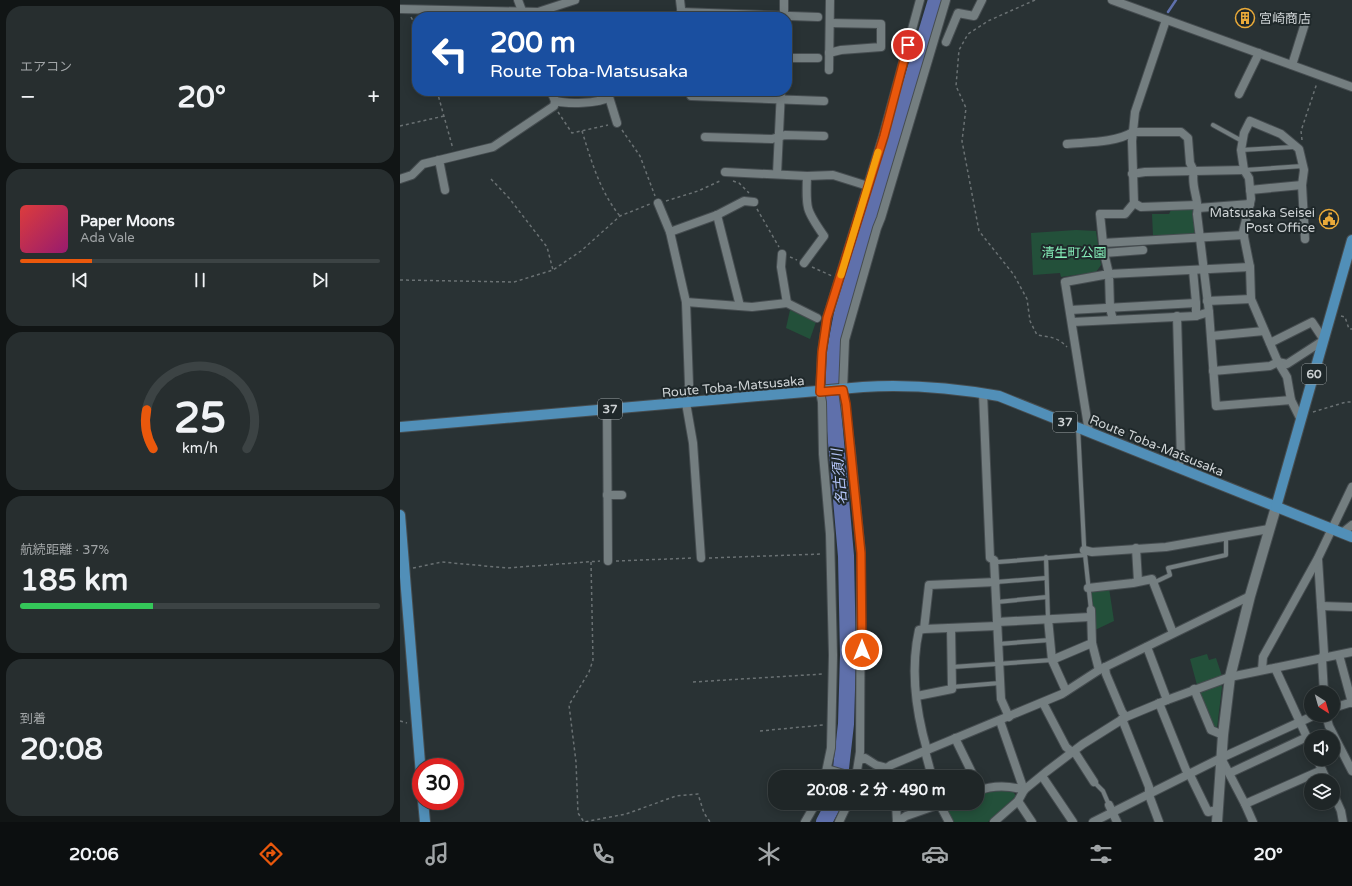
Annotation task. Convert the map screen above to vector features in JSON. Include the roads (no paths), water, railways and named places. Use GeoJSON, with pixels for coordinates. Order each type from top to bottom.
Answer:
{"type":"FeatureCollection","features":[{"type":"Feature","properties":{"kind":"main road","name":"60"},"geometry":{"type":"LineString","coordinates":[[1276,507],[1331,313],[1349,263],[1352,240]]}},
{"type":"Feature","properties":{"kind":"main road","name":"Route Toba-Matsusaka"},"geometry":{"type":"LineString","coordinates":[[400,427],[890,386],[941,388],[999,396],[1178,466],[1352,537]]}},
{"type":"Feature","properties":{"kind":"main road"},"geometry":{"type":"LineString","coordinates":[[400,515],[420,758]]}},
{"type":"Feature","properties":{"kind":"main road"},"geometry":{"type":"LineString","coordinates":[[424,810],[425,822]]}},
{"type":"Feature","properties":{"kind":"street"},"geometry":{"type":"LineString","coordinates":[[518,0],[523,12]]}},
{"type":"Feature","properties":{"kind":"street"},"geometry":{"type":"LineString","coordinates":[[538,12],[575,0]]}},
{"type":"Feature","properties":{"kind":"street"},"geometry":{"type":"LineString","coordinates":[[680,0],[681,12]]}},
{"type":"Feature","properties":{"kind":"street"},"geometry":{"type":"LineString","coordinates":[[784,0],[784,12]]}},
{"type":"Feature","properties":{"kind":"street"},"geometry":{"type":"LineString","coordinates":[[830,0],[830,70]]}},
{"type":"Feature","properties":{"kind":"street"},"geometry":{"type":"LineString","coordinates":[[827,770],[831,748],[832,577],[823,454],[822,402],[820,392],[822,352],[827,318],[868,186],[920,0]]}},
{"type":"Feature","properties":{"kind":"street"},"geometry":{"type":"LineString","coordinates":[[857,770],[860,760],[861,553],[843,390],[845,340],[877,228],[884,211],[946,0]]}},
{"type":"Feature","properties":{"kind":"street"},"geometry":{"type":"LineString","coordinates":[[946,42],[958,13],[974,16],[982,0]]}},
{"type":"Feature","properties":{"kind":"street"},"geometry":{"type":"LineString","coordinates":[[1112,0],[1352,87]]}},
{"type":"Feature","properties":{"kind":"street"},"geometry":{"type":"LineString","coordinates":[[400,9],[462,12]]}},
{"type":"Feature","properties":{"kind":"street"},"geometry":{"type":"LineString","coordinates":[[792,17],[818,17]]}},
{"type":"Feature","properties":{"kind":"street"},"geometry":{"type":"LineString","coordinates":[[1292,64],[1307,17]]}},
{"type":"Feature","properties":{"kind":"street"},"geometry":{"type":"LineString","coordinates":[[1113,320],[1110,308],[1109,274],[1104,253],[1100,214],[1125,214],[1134,203],[1132,141],[1135,112],[1166,20]]}},
{"type":"Feature","properties":{"kind":"street"},"geometry":{"type":"LineString","coordinates":[[829,53],[841,50],[881,47],[881,24],[830,23]]}},
{"type":"Feature","properties":{"kind":"street"},"geometry":{"type":"LineString","coordinates":[[1239,94],[1259,53]]}},
{"type":"Feature","properties":{"kind":"street"},"geometry":{"type":"LineString","coordinates":[[792,58],[818,58]]}},
{"type":"Feature","properties":{"kind":"street"},"geometry":{"type":"LineString","coordinates":[[553,96],[555,104]]}},
{"type":"Feature","properties":{"kind":"street"},"geometry":{"type":"LineString","coordinates":[[400,179],[412,175],[423,164],[493,147],[555,104],[604,101],[608,96]]}},
{"type":"Feature","properties":{"kind":"street"},"geometry":{"type":"LineString","coordinates":[[610,96],[617,123]]}},
{"type":"Feature","properties":{"kind":"street"},"geometry":{"type":"LineString","coordinates":[[777,174],[780,96]]}},
{"type":"Feature","properties":{"kind":"street"},"geometry":{"type":"LineString","coordinates":[[787,96],[824,101]]}},
{"type":"Feature","properties":{"kind":"street"},"geometry":{"type":"LineString","coordinates":[[1302,418],[1291,400],[1287,377],[1278,362],[1251,298],[1250,267],[1244,235],[1250,204],[1250,190],[1249,178],[1244,170],[1241,150],[1244,133],[1250,121],[1281,134],[1298,148],[1303,166],[1302,185],[1305,239]]}},
{"type":"Feature","properties":{"kind":"street"},"geometry":{"type":"LineString","coordinates":[[1067,144],[1094,142],[1127,136],[1133,132],[1181,132],[1188,138],[1190,163],[1194,171],[1192,179],[1198,206],[1197,214],[1211,336],[1216,406],[1291,400]]}},
{"type":"Feature","properties":{"kind":"street"},"geometry":{"type":"LineString","coordinates":[[705,137],[772,139],[785,135],[824,136]]}},
{"type":"Feature","properties":{"kind":"street"},"geometry":{"type":"LineString","coordinates":[[439,160],[445,190]]}},
{"type":"Feature","properties":{"kind":"street"},"geometry":{"type":"LineString","coordinates":[[1132,174],[1145,172],[1244,170]]}},
{"type":"Feature","properties":{"kind":"street"},"geometry":{"type":"LineString","coordinates":[[725,175],[833,175],[868,186]]}},
{"type":"Feature","properties":{"kind":"street"},"geometry":{"type":"LineString","coordinates":[[804,263],[824,236],[809,215],[806,205],[807,176]]}},
{"type":"Feature","properties":{"kind":"street"},"geometry":{"type":"LineString","coordinates":[[1250,190],[1302,185]]}},
{"type":"Feature","properties":{"kind":"street"},"geometry":{"type":"LineString","coordinates":[[670,232],[717,215],[744,201],[754,202]]}},
{"type":"Feature","properties":{"kind":"street"},"geometry":{"type":"LineString","coordinates":[[658,203],[670,232],[686,302],[689,385],[686,403],[693,443],[701,558]]}},
{"type":"Feature","properties":{"kind":"street"},"geometry":{"type":"LineString","coordinates":[[1134,203],[1141,207],[1250,204]]}},
{"type":"Feature","properties":{"kind":"street"},"geometry":{"type":"LineString","coordinates":[[717,215],[740,306]]}},
{"type":"Feature","properties":{"kind":"street"},"geometry":{"type":"LineString","coordinates":[[1103,243],[1200,239],[1244,235]]}},
{"type":"Feature","properties":{"kind":"street"},"geometry":{"type":"LineString","coordinates":[[1104,253],[1143,250]]}},
{"type":"Feature","properties":{"kind":"street"},"geometry":{"type":"LineString","coordinates":[[782,254],[781,267],[787,303]]}},
{"type":"Feature","properties":{"kind":"street"},"geometry":{"type":"LineString","coordinates":[[1089,432],[1065,282],[1109,274],[1193,270],[1204,271],[1250,267]]}},
{"type":"Feature","properties":{"kind":"street"},"geometry":{"type":"LineString","coordinates":[[1193,270],[1196,316]]}},
{"type":"Feature","properties":{"kind":"street"},"geometry":{"type":"LineString","coordinates":[[1207,301],[1251,298]]}},
{"type":"Feature","properties":{"kind":"street"},"geometry":{"type":"LineString","coordinates":[[686,302],[752,307],[787,303],[817,318]]}},
{"type":"Feature","properties":{"kind":"street"},"geometry":{"type":"LineString","coordinates":[[1070,310],[1196,303]]}},
{"type":"Feature","properties":{"kind":"street"},"geometry":{"type":"LineString","coordinates":[[1072,322],[1196,316],[1208,312]]}},
{"type":"Feature","properties":{"kind":"street"},"geometry":{"type":"LineString","coordinates":[[1177,316],[1181,460],[1178,466]]}},
{"type":"Feature","properties":{"kind":"street"},"geometry":{"type":"LineString","coordinates":[[1214,371],[1270,366],[1278,362],[1287,364],[1324,340],[1312,322],[1270,343]]}},
{"type":"Feature","properties":{"kind":"street"},"geometry":{"type":"LineString","coordinates":[[1211,336],[1264,331]]}},
{"type":"Feature","properties":{"kind":"street"},"geometry":{"type":"LineString","coordinates":[[983,393],[990,558],[994,560],[996,582],[998,664],[1001,699],[1009,717]]}},
{"type":"Feature","properties":{"kind":"street"},"geometry":{"type":"LineString","coordinates":[[607,410],[608,561]]}},
{"type":"Feature","properties":{"kind":"street"},"geometry":{"type":"LineString","coordinates":[[1262,670],[1263,658],[1318,558],[1352,487]]}},
{"type":"Feature","properties":{"kind":"street"},"geometry":{"type":"LineString","coordinates":[[607,495],[622,495]]}},
{"type":"Feature","properties":{"kind":"street"},"geometry":{"type":"LineString","coordinates":[[1217,822],[1223,735],[1230,677],[1250,596],[1276,507]]}},
{"type":"Feature","properties":{"kind":"street"},"geometry":{"type":"LineString","coordinates":[[1342,533],[1352,525]]}},
{"type":"Feature","properties":{"kind":"street"},"geometry":{"type":"LineString","coordinates":[[1085,552],[1166,547],[1269,529]]}},
{"type":"Feature","properties":{"kind":"street"},"geometry":{"type":"LineString","coordinates":[[1136,548],[1138,581]]}},
{"type":"Feature","properties":{"kind":"street"},"geometry":{"type":"LineString","coordinates":[[1318,558],[1324,653],[1322,659],[1324,686]]}},
{"type":"Feature","properties":{"kind":"street"},"geometry":{"type":"LineString","coordinates":[[1088,588],[1133,584],[1138,581],[1152,579],[1173,633]]}},
{"type":"Feature","properties":{"kind":"street"},"geometry":{"type":"LineString","coordinates":[[924,629],[929,585],[996,582]]}},
{"type":"Feature","properties":{"kind":"street"},"geometry":{"type":"LineString","coordinates":[[860,760],[865,758],[876,765],[887,768],[926,750],[1043,703],[1102,669],[1250,596]]}},
{"type":"Feature","properties":{"kind":"street"},"geometry":{"type":"LineString","coordinates":[[1321,606],[1352,607]]}},
{"type":"Feature","properties":{"kind":"street"},"geometry":{"type":"LineString","coordinates":[[930,770],[917,711],[914,651],[918,630],[997,624],[1090,614],[1092,643],[1122,712],[1149,788],[1149,795],[1159,822]]}},
{"type":"Feature","properties":{"kind":"street"},"geometry":{"type":"LineString","coordinates":[[1048,619],[1052,660],[1066,691]]}},
{"type":"Feature","properties":{"kind":"street"},"geometry":{"type":"LineString","coordinates":[[917,696],[952,689],[951,628]]}},
{"type":"Feature","properties":{"kind":"street"},"geometry":{"type":"LineString","coordinates":[[1052,660],[1092,643]]}},
{"type":"Feature","properties":{"kind":"street"},"geometry":{"type":"LineString","coordinates":[[1146,647],[1167,700]]}},
{"type":"Feature","properties":{"kind":"street"},"geometry":{"type":"LineString","coordinates":[[994,822],[1018,801],[1024,790],[1073,752],[1124,718],[1194,689],[1230,677],[1352,652]]}},
{"type":"Feature","properties":{"kind":"street"},"geometry":{"type":"LineString","coordinates":[[1339,655],[1352,702],[1340,706]]}},
{"type":"Feature","properties":{"kind":"street"},"geometry":{"type":"LineString","coordinates":[[1275,668],[1304,730]]}},
{"type":"Feature","properties":{"kind":"street"},"geometry":{"type":"LineString","coordinates":[[1194,689],[1211,730],[1223,735]]}},
{"type":"Feature","properties":{"kind":"street"},"geometry":{"type":"LineString","coordinates":[[1043,703],[1066,747],[1073,752],[1094,782]]}},
{"type":"Feature","properties":{"kind":"street"},"geometry":{"type":"LineString","coordinates":[[1158,703],[1186,770],[1190,775],[1208,812],[1218,810]]}},
{"type":"Feature","properties":{"kind":"street"},"geometry":{"type":"LineString","coordinates":[[1094,822],[1190,775],[1221,758],[1304,719]]}},
{"type":"Feature","properties":{"kind":"street"},"geometry":{"type":"LineString","coordinates":[[1000,721],[1024,790]]}},
{"type":"Feature","properties":{"kind":"street"},"geometry":{"type":"LineString","coordinates":[[1328,722],[1352,772]]}},
{"type":"Feature","properties":{"kind":"street"},"geometry":{"type":"LineString","coordinates":[[955,738],[971,770]]}},
{"type":"Feature","properties":{"kind":"street"},"geometry":{"type":"LineString","coordinates":[[1230,773],[1304,738]]}},
{"type":"Feature","properties":{"kind":"street"},"geometry":{"type":"LineString","coordinates":[[1221,758],[1230,773],[1253,822]]}},
{"type":"Feature","properties":{"kind":"street"},"geometry":{"type":"LineString","coordinates":[[1320,766],[1324,774]]}},
{"type":"Feature","properties":{"kind":"street"},"geometry":{"type":"LineString","coordinates":[[1245,804],[1322,770]]}},
{"type":"Feature","properties":{"kind":"street"},"geometry":{"type":"LineString","coordinates":[[1042,776],[1073,822]]}},
{"type":"Feature","properties":{"kind":"street"},"geometry":{"type":"LineString","coordinates":[[984,788],[1010,786],[1024,790]]}},
{"type":"Feature","properties":{"kind":"street"},"geometry":{"type":"LineString","coordinates":[[1018,801],[1032,822]]}},
{"type":"Feature","properties":{"kind":"street"},"geometry":{"type":"LineString","coordinates":[[1109,805],[1117,822]]}},
{"type":"Feature","properties":{"kind":"street"},"geometry":{"type":"LineString","coordinates":[[1340,809],[1343,822]]}},
{"type":"Feature","properties":{"kind":"street"},"geometry":{"type":"LineString","coordinates":[[804,822],[812,810]]}},
{"type":"Feature","properties":{"kind":"street"},"geometry":{"type":"LineString","coordinates":[[839,822],[845,810]]}},
{"type":"Feature","properties":{"kind":"street"},"geometry":{"type":"LineString","coordinates":[[896,810],[897,822],[924,810]]}},
{"type":"Feature","properties":{"kind":"street"},"geometry":{"type":"LineString","coordinates":[[943,810],[949,822]]}},
{"type":"Feature","properties":{"kind":"lane"},"geometry":{"type":"LineString","coordinates":[[1213,125],[1242,141]]}},
{"type":"Feature","properties":{"kind":"lane"},"geometry":{"type":"LineString","coordinates":[[1241,150],[1298,148]]}},
{"type":"Feature","properties":{"kind":"lane"},"geometry":{"type":"LineString","coordinates":[[1244,170],[1303,166]]}},
{"type":"Feature","properties":{"kind":"lane"},"geometry":{"type":"LineString","coordinates":[[1078,428],[1090,614]]}},
{"type":"Feature","properties":{"kind":"lane"},"geometry":{"type":"LineString","coordinates":[[1153,583],[1170,575],[1168,568],[1226,554],[1226,536]]}},
{"type":"Feature","properties":{"kind":"lane"},"geometry":{"type":"LineString","coordinates":[[994,560],[998,562],[1085,552]]}},
{"type":"Feature","properties":{"kind":"lane"},"geometry":{"type":"LineString","coordinates":[[1046,557],[1048,619]]}},
{"type":"Feature","properties":{"kind":"lane"},"geometry":{"type":"LineString","coordinates":[[996,582],[1046,578]]}},
{"type":"Feature","properties":{"kind":"lane"},"geometry":{"type":"LineString","coordinates":[[997,602],[1047,598]]}},
{"type":"Feature","properties":{"kind":"lane"},"geometry":{"type":"LineString","coordinates":[[998,644],[1050,640]]}},
{"type":"Feature","properties":{"kind":"lane"},"geometry":{"type":"LineString","coordinates":[[952,667],[1052,660]]}},
{"type":"Feature","properties":{"kind":"lane"},"geometry":{"type":"LineString","coordinates":[[952,687],[1000,683]]}},
{"type":"Feature","properties":{"kind":"lane"},"geometry":{"type":"LineString","coordinates":[[1094,782],[1103,792],[1109,805]]}},
{"type":"Feature","properties":{"kind":"waterway","name":"名古須川"},"geometry":{"type":"LineString","coordinates":[[841,770],[846,724],[848,655],[846,556],[833,408],[834,355],[843,308],[936,0]]}},
{"type":"Feature","properties":{"kind":"waterway"},"geometry":{"type":"LineString","coordinates":[[1168,12],[1176,0]]}},
{"type":"Feature","properties":{"kind":"waterway","name":"名古須川"},"geometry":{"type":"LineString","coordinates":[[824,822],[830,810]]}},
{"type":"Feature","properties":{"kind":"place","name":"宮崎商店"},"geometry":{"type":"Point","coordinates":[1245,18]}},
{"type":"Feature","properties":{"kind":"place","name":"Matsusaka Seisei Post Office"},"geometry":{"type":"Point","coordinates":[1329,219]}},
{"type":"Feature","properties":{"kind":"park label","name":"清生町公園"},"geometry":{"type":"Point","coordinates":[1074,252]}}]}
